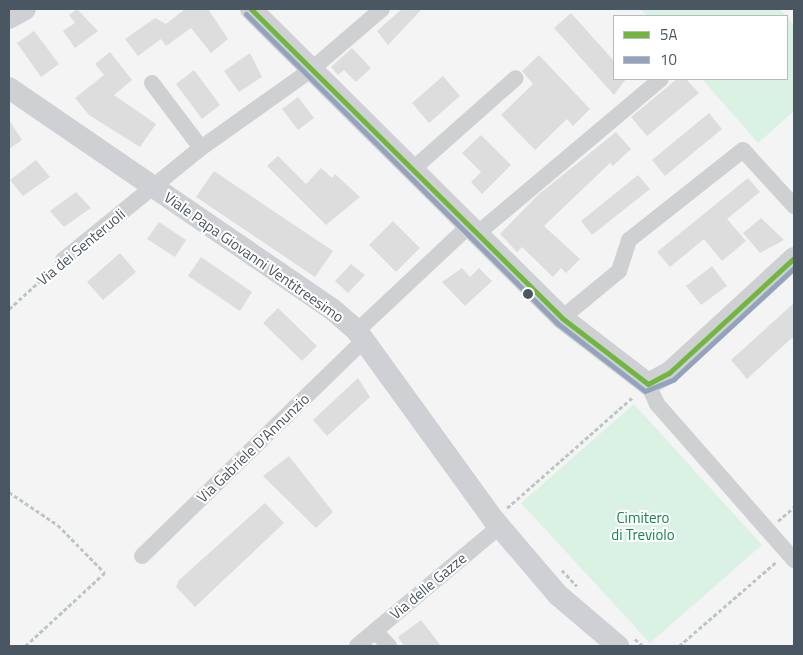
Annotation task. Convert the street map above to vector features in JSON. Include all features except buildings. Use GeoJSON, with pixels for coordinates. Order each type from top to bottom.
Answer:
{"type":"FeatureCollection","features":[{"type":"Feature","properties":{"kind":"street"},"geometry":{"type":"LineString","coordinates":[[9,18],[25,9]]}},
{"type":"Feature","properties":{"kind":"street"},"geometry":{"type":"LineString","coordinates":[[251,9],[562,318],[648,384],[657,404],[768,530],[789,562]]}},
{"type":"Feature","properties":{"kind":"street","name":"Via dei Senteruoli"},"geometry":{"type":"LineString","coordinates":[[63,260],[201,148],[312,69],[382,9]]}},
{"type":"Feature","properties":{"kind":"street"},"geometry":{"type":"LineString","coordinates":[[413,169],[516,78]]}},
{"type":"Feature","properties":{"kind":"street","name":"Via Gabriele D'Annunzio"},"geometry":{"type":"LineString","coordinates":[[142,556],[361,336],[474,229],[660,80]]}},
{"type":"Feature","properties":{"kind":"street"},"geometry":{"type":"LineString","coordinates":[[152,83],[201,148]]}},
{"type":"Feature","properties":{"kind":"street","name":"Viale Papa Giovanni Ventitreesimo"},"geometry":{"type":"LineString","coordinates":[[9,88],[332,309],[361,336],[505,517],[558,595],[624,640]]}},
{"type":"Feature","properties":{"kind":"street"},"geometry":{"type":"LineString","coordinates":[[562,318],[618,271],[629,240],[743,150],[794,206]]}},
{"type":"Feature","properties":{"kind":"street"},"geometry":{"type":"LineString","coordinates":[[648,384],[669,373],[794,258]]}},
{"type":"Feature","properties":{"kind":"street","name":"Via delle Gazze"},"geometry":{"type":"LineString","coordinates":[[357,646],[505,517]]}},
{"type":"Feature","properties":{"kind":"street"},"geometry":{"type":"LineString","coordinates":[[375,631],[389,646]]}},
{"type":"Feature","properties":{"kind":"path","name":"Via dei Senteruoli"},"geometry":{"type":"LineString","coordinates":[[9,309],[63,260]]}},
{"type":"Feature","properties":{"kind":"path"},"geometry":{"type":"LineString","coordinates":[[505,517],[648,384]]}},
{"type":"Feature","properties":{"kind":"path"},"geometry":{"type":"LineString","coordinates":[[9,492],[58,525],[105,573],[26,646]]}},
{"type":"Feature","properties":{"kind":"path"},"geometry":{"type":"LineString","coordinates":[[768,530],[794,507]]}},
{"type":"Feature","properties":{"kind":"path"},"geometry":{"type":"LineString","coordinates":[[679,646],[780,559],[789,562]]}},
{"type":"Feature","properties":{"kind":"path"},"geometry":{"type":"LineString","coordinates":[[556,564],[583,592]]}},
{"type":"Feature","properties":{"kind":"path"},"geometry":{"type":"LineString","coordinates":[[624,640],[643,646]]}},
{"type":"Feature","properties":{"kind":"green space"},"geometry":{"type":"Polygon","coordinates":[[[640,9],[780,9],[785,15],[646,15],[640,9]]]}},
{"type":"Feature","properties":{"kind":"green space"},"geometry":{"type":"Polygon","coordinates":[[[788,18],[794,25],[794,111],[758,143],[703,80],[788,80],[788,18]]]}},
{"type":"Feature","properties":{"kind":"green space","name":"Cimitero di Treviolo"},"geometry":{"type":"Polygon","coordinates":[[[634,404],[762,545],[650,643],[521,503],[634,404]]]}},
{"type":"Feature","properties":{"kind":"transit line","name":"5A"},"geometry":{"type":"LineString","coordinates":[[251,9],[562,318],[648,384],[669,373],[794,258]]}},
{"type":"Feature","properties":{"kind":"transit line","name":"10"},"geometry":{"type":"LineString","coordinates":[[246,14],[557,323],[645,391],[674,379],[794,268]]}}]}
